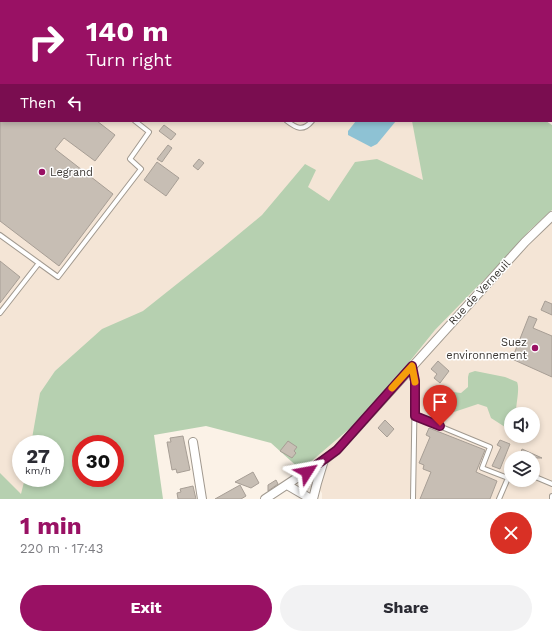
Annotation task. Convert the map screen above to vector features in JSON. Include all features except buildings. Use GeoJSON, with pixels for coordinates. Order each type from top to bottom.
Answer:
{"type":"FeatureCollection","features":[{"type":"Feature","properties":{"kind":"street","name":"Rue de Verneuil"},"geometry":{"type":"LineString","coordinates":[[265,499],[337,450],[525,242],[552,216]]}},
{"type":"Feature","properties":{"kind":"street"},"geometry":{"type":"LineString","coordinates":[[193,442],[202,499]]}},
{"type":"Feature","properties":{"kind":"street"},"geometry":{"type":"LineString","coordinates":[[287,485],[312,499],[324,460]]}},
{"type":"Feature","properties":{"kind":"lane"},"geometry":{"type":"LineString","coordinates":[[0,235],[58,277],[141,169],[130,159],[150,132],[136,122]]}},
{"type":"Feature","properties":{"kind":"lane"},"geometry":{"type":"LineString","coordinates":[[288,122],[295,127],[301,128],[306,127],[311,122]]}},
{"type":"Feature","properties":{"kind":"lane"},"geometry":{"type":"LineString","coordinates":[[0,313],[39,263]]}},
{"type":"Feature","properties":{"kind":"lane"},"geometry":{"type":"LineString","coordinates":[[412,366],[415,381],[413,499]]}},
{"type":"Feature","properties":{"kind":"lane"},"geometry":{"type":"LineString","coordinates":[[415,416],[490,446],[482,468],[504,475]]}},
{"type":"Feature","properties":{"kind":"lane"},"geometry":{"type":"LineString","coordinates":[[540,479],[552,484]]}},
{"type":"Feature","properties":{"kind":"lane"},"geometry":{"type":"LineString","coordinates":[[499,499],[504,487]]}},
{"type":"Feature","properties":{"kind":"shaded area"},"geometry":{"type":"Polygon","coordinates":[[[0,122],[443,122],[443,179],[58,435],[12,435],[12,487],[36,487],[34,499],[0,499],[0,122]]]}},
{"type":"Feature","properties":{"kind":"shaded area"},"geometry":{"type":"Polygon","coordinates":[[[552,210],[552,499],[322,499],[322,493],[301,470],[369,412],[435,330],[516,247],[529,231],[552,210]]]}},
{"type":"Feature","properties":{"kind":"green space"},"geometry":{"type":"Polygon","coordinates":[[[412,122],[548,122],[552,125],[552,210],[529,231],[516,247],[435,330],[369,412],[301,470],[271,443],[206,426],[154,435],[163,499],[0,499],[0,473],[12,485],[12,487],[14,487],[21,494],[23,487],[64,487],[64,435],[33,435],[40,393],[55,371],[102,329],[143,311],[221,249],[262,215],[305,164],[316,170],[308,187],[329,201],[355,162],[377,159],[423,180],[412,122]]]}},
{"type":"Feature","properties":{"kind":"green space"},"geometry":{"type":"Polygon","coordinates":[[[475,371],[505,377],[517,382],[516,407],[504,407],[504,426],[491,418],[487,407],[478,404],[448,414],[437,413],[425,408],[427,403],[445,391],[461,393],[468,387],[469,373],[475,371]]]}},
{"type":"Feature","properties":{"kind":"water"},"geometry":{"type":"Polygon","coordinates":[[[355,122],[395,122],[377,144],[371,147],[348,135],[348,131],[355,122]]]}},
{"type":"Feature","properties":{"kind":"slow traffic"},"geometry":{"type":"LineString","coordinates":[[392,388],[412,366],[415,382]]}},
{"type":"Feature","properties":{"kind":"place","name":"Legrand"},"geometry":{"type":"Point","coordinates":[42,172]}},
{"type":"Feature","properties":{"kind":"place","name":"Suez environnement"},"geometry":{"type":"Point","coordinates":[535,348]}},
{"type":"Feature","properties":{"kind":"route"},"geometry":{"type":"LineString","coordinates":[[307,472],[337,450],[412,366],[415,381],[415,416],[440,426]]}}]}
